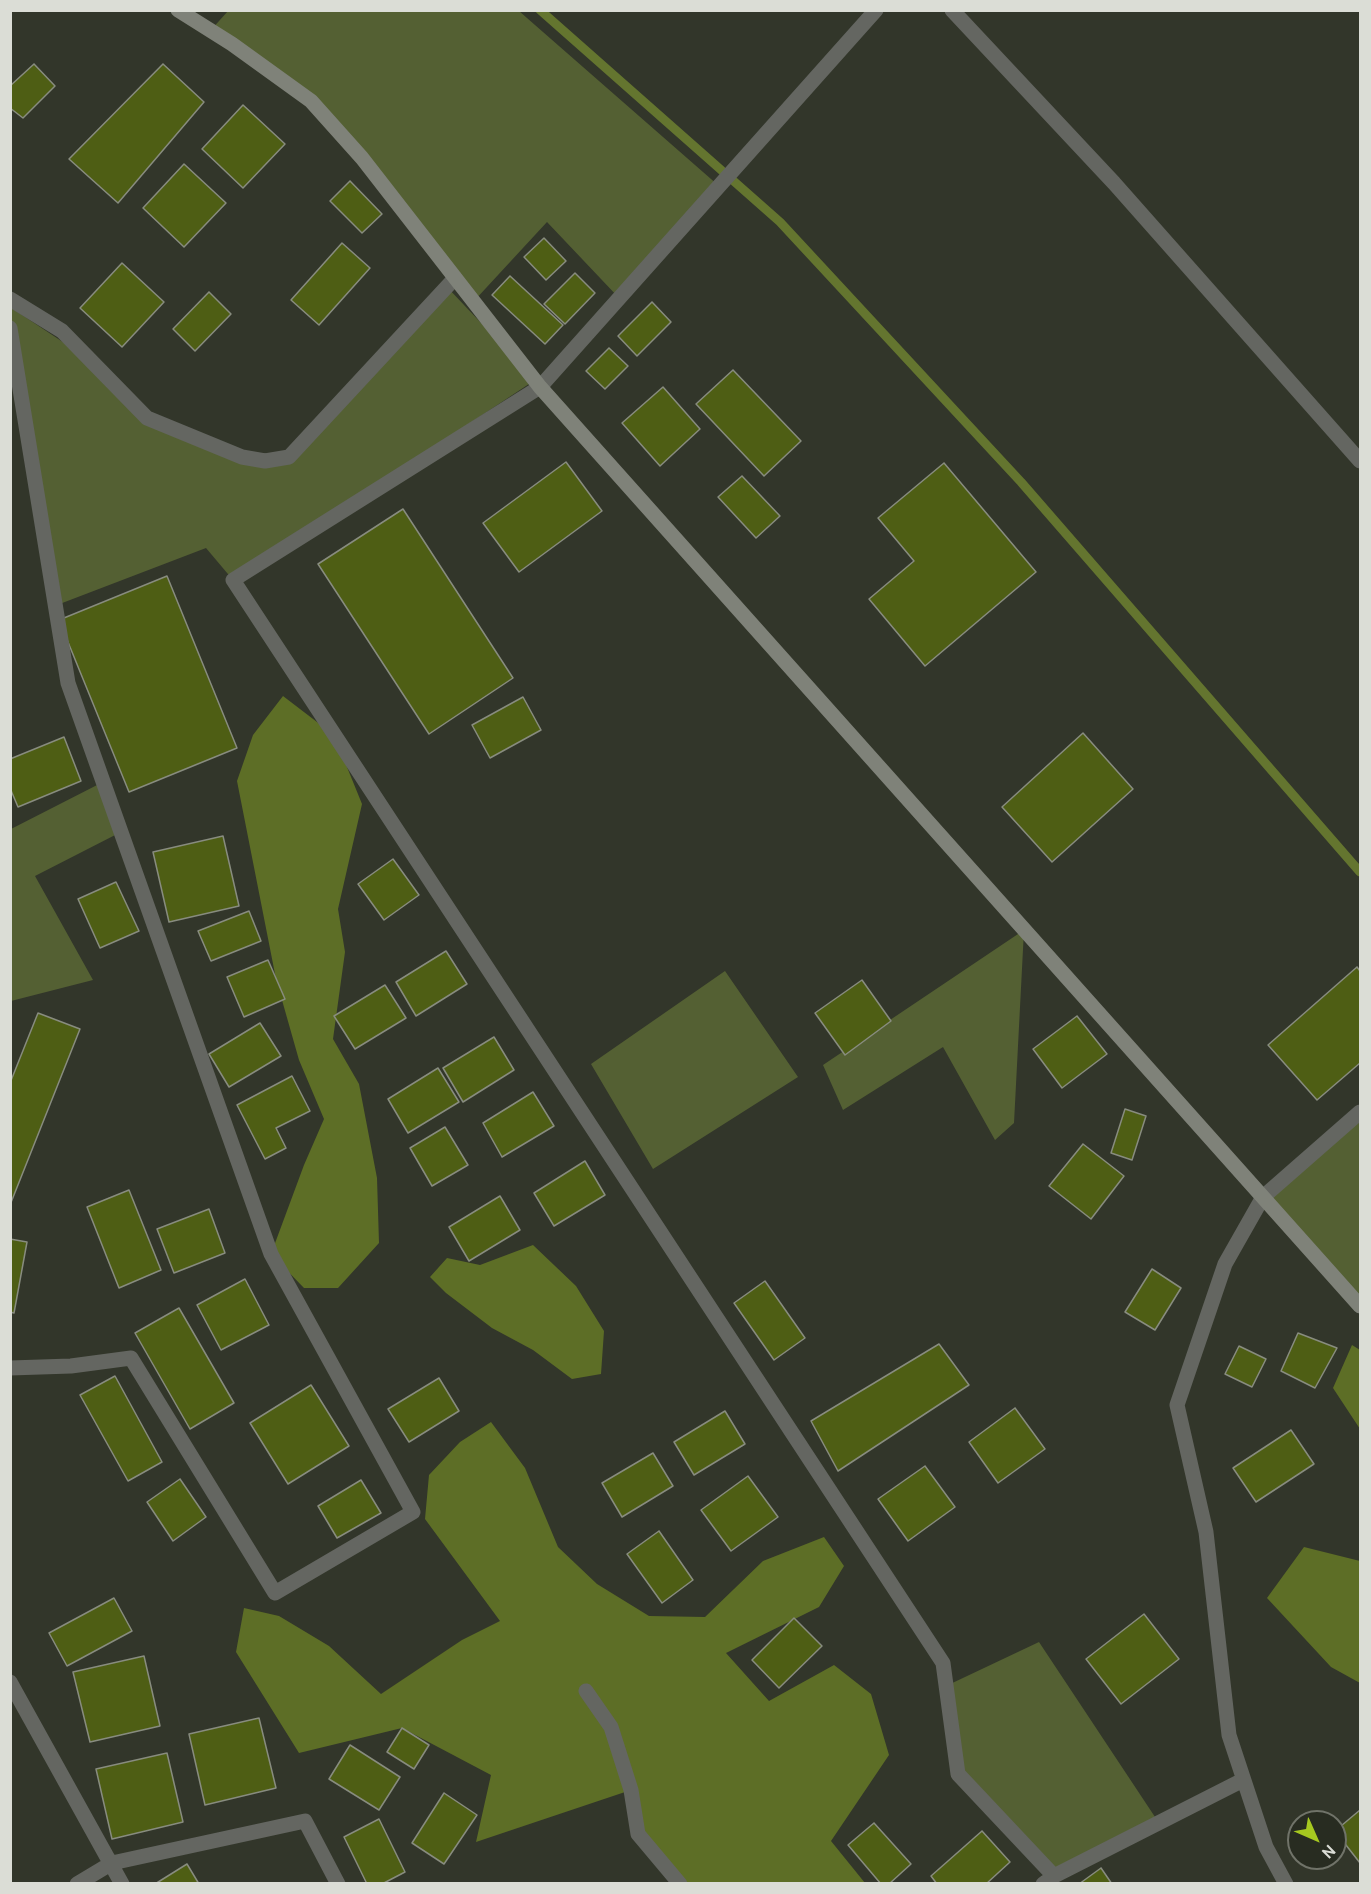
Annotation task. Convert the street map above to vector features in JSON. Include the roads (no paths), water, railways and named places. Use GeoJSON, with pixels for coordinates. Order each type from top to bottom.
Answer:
{"type":"FeatureCollection","features":[{"type":"Feature","properties":{"kind":"street"},"geometry":{"type":"LineString","coordinates":[[177,10],[232,44],[311,101],[362,158],[540,387],[1360,1306]]}},
{"type":"Feature","properties":{"kind":"street"},"geometry":{"type":"LineString","coordinates":[[876,10],[540,387],[233,580],[942,1663],[958,1774],[1048,1880],[1243,1780]]}},
{"type":"Feature","properties":{"kind":"street"},"geometry":{"type":"LineString","coordinates":[[952,10],[1114,183],[1360,462]]}},
{"type":"Feature","properties":{"kind":"street"},"geometry":{"type":"LineString","coordinates":[[10,298],[62,331],[147,418],[242,457],[265,461],[289,457],[456,278]]}},
{"type":"Feature","properties":{"kind":"street"},"geometry":{"type":"LineString","coordinates":[[10,328],[68,683],[271,1254],[413,1512],[275,1593],[131,1358],[71,1366],[10,1368]]}},
{"type":"Feature","properties":{"kind":"street"},"geometry":{"type":"LineString","coordinates":[[1286,1884],[1266,1847],[1229,1736],[1206,1532],[1177,1405],[1225,1264],[1263,1197],[1360,1112]]}},
{"type":"Feature","properties":{"kind":"street"},"geometry":{"type":"LineString","coordinates":[[10,1682],[122,1884]]}},
{"type":"Feature","properties":{"kind":"street"},"geometry":{"type":"LineString","coordinates":[[586,1691],[611,1727],[631,1790],[638,1834],[680,1884]]}},
{"type":"Feature","properties":{"kind":"street"},"geometry":{"type":"LineString","coordinates":[[77,1884],[112,1863],[305,1821],[338,1884]]}},
{"type":"Feature","properties":{"kind":"waterway"},"geometry":{"type":"LineString","coordinates":[[540,10],[780,222],[1021,482],[1360,872]]}}]}
